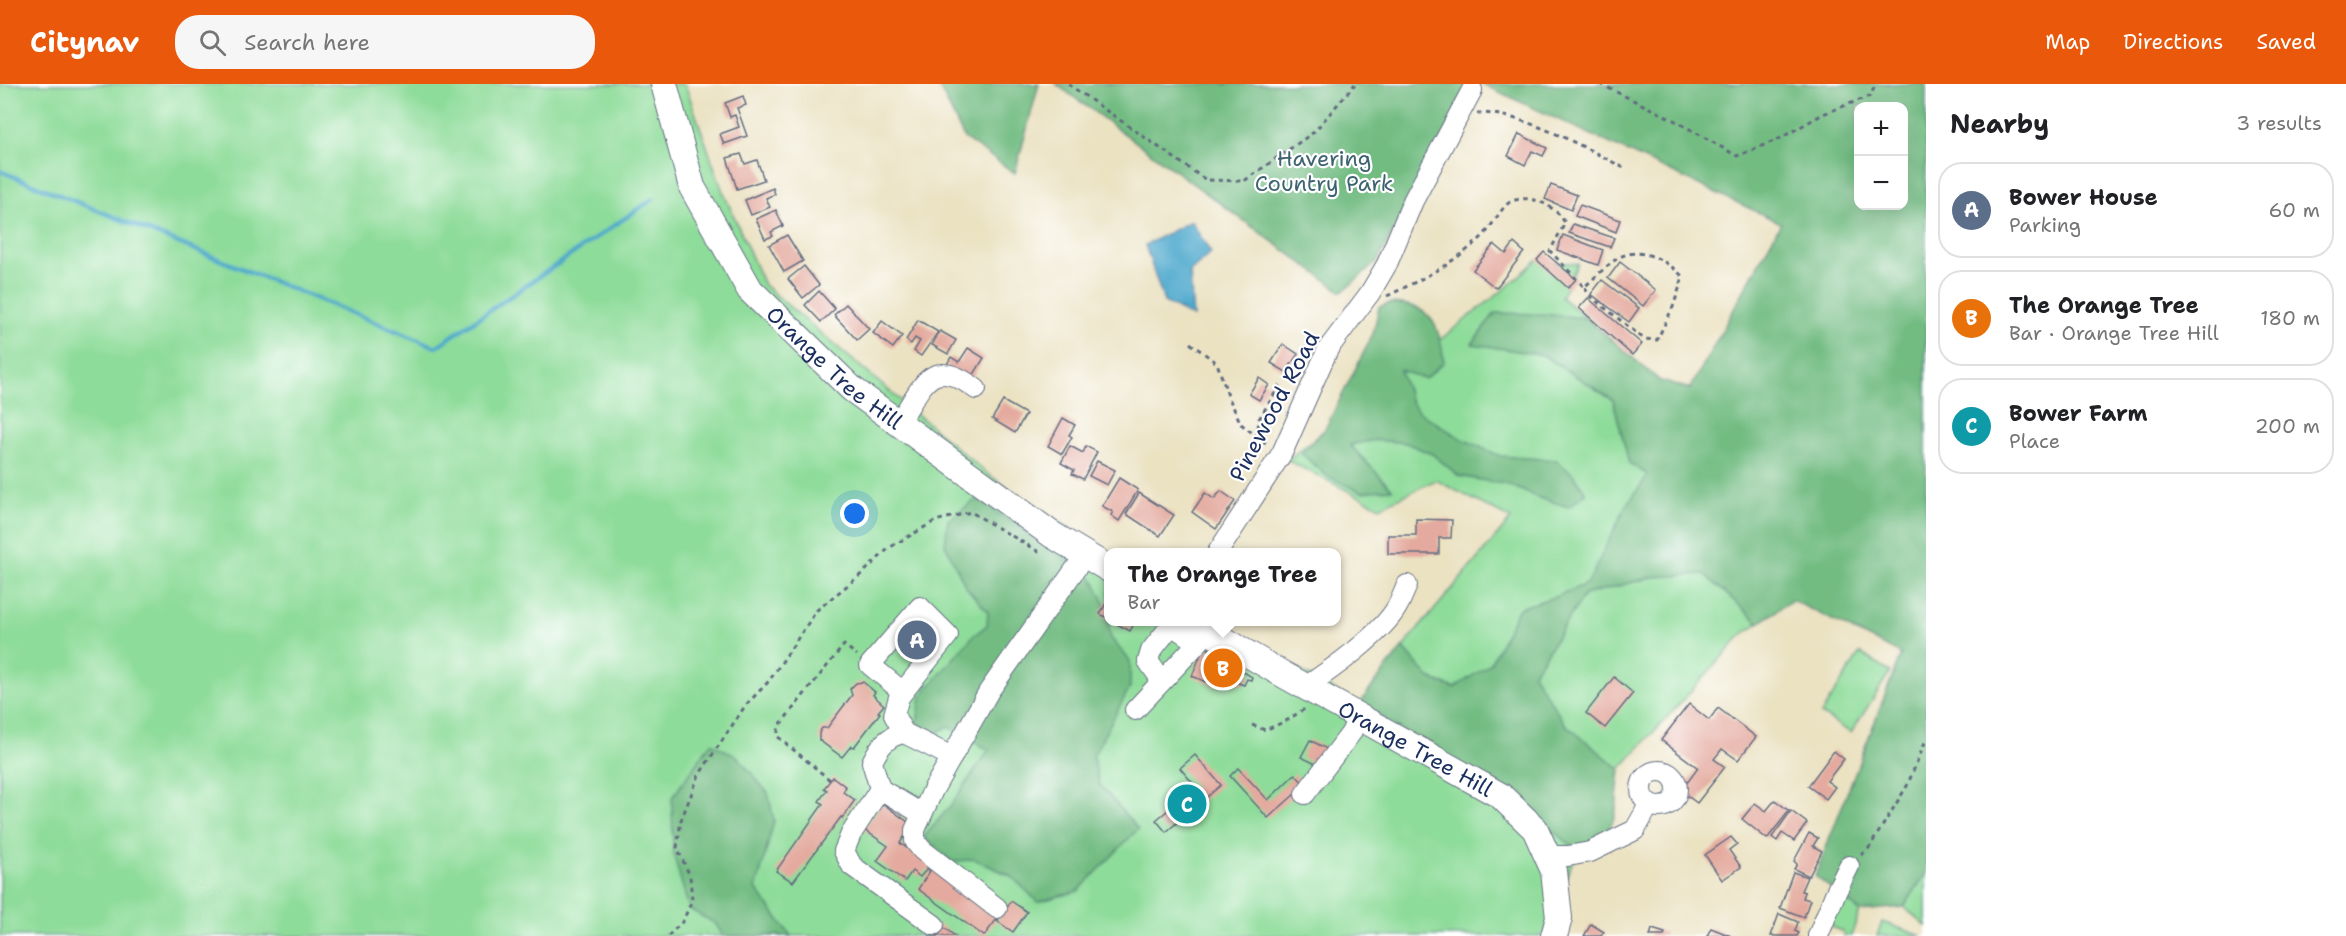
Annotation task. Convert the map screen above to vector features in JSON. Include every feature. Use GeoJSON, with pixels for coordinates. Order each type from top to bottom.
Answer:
{"type":"FeatureCollection","features":[{"type":"Feature","properties":{"kind":"main road","name":"Orange Tree Hill"},"geometry":{"type":"LineString","coordinates":[[663,84],[693,187],[750,290],[852,389],[1104,566]]}},
{"type":"Feature","properties":{"kind":"main road","name":"Orange Tree Hill"},"geometry":{"type":"LineString","coordinates":[[1200,632],[1311,690],[1501,796],[1535,829],[1554,871],[1559,918],[1554,936]]}},
{"type":"Feature","properties":{"kind":"street","name":"Pinewood Road"},"geometry":{"type":"LineString","coordinates":[[1221,548],[1281,454],[1328,349],[1370,293],[1388,264],[1413,201],[1472,90]]}},
{"type":"Feature","properties":{"kind":"street"},"geometry":{"type":"LineString","coordinates":[[898,423],[930,377],[939,372],[949,373],[976,388]]}},
{"type":"Feature","properties":{"kind":"street"},"geometry":{"type":"LineString","coordinates":[[997,908],[922,849],[915,841],[915,830],[989,691],[1077,549]]}},
{"type":"Feature","properties":{"kind":"street"},"geometry":{"type":"LineString","coordinates":[[1311,690],[1383,624],[1397,608],[1407,585]]}},
{"type":"Feature","properties":{"kind":"street"},"geometry":{"type":"LineString","coordinates":[[903,692],[870,665],[920,607],[948,635],[903,692],[899,696],[894,715],[904,733],[952,757]]}},
{"type":"Feature","properties":{"kind":"street"},"geometry":{"type":"LineString","coordinates":[[1135,710],[1162,681],[1200,632],[1172,627],[1164,634],[1151,651],[1148,661],[1162,681]]}},
{"type":"Feature","properties":{"kind":"street"},"geometry":{"type":"LineString","coordinates":[[1305,794],[1351,733],[1358,717]]}},
{"type":"Feature","properties":{"kind":"street"},"geometry":{"type":"LineString","coordinates":[[904,733],[897,734],[880,746],[872,762],[880,789],[922,814]]}},
{"type":"Feature","properties":{"kind":"street"},"geometry":{"type":"LineString","coordinates":[[880,789],[851,834],[844,851],[852,866],[934,925]]}},
{"type":"Feature","properties":{"kind":"street"},"geometry":{"type":"LineString","coordinates":[[1547,856],[1568,856],[1590,852],[1635,830],[1649,805]]}},
{"type":"Feature","properties":{"kind":"street"},"geometry":{"type":"LineString","coordinates":[[1818,936],[1835,894],[1850,866]]}},
{"type":"Feature","properties":{"kind":"path"},"geometry":{"type":"LineString","coordinates":[[1068,84],[1206,180],[1244,181],[1314,132],[1355,84]]}},
{"type":"Feature","properties":{"kind":"path"},"geometry":{"type":"LineString","coordinates":[[1600,84],[1672,119],[1737,156],[1779,139],[1823,114],[1870,96],[1875,84]]}},
{"type":"Feature","properties":{"kind":"path"},"geometry":{"type":"LineString","coordinates":[[1459,115],[1490,113],[1512,118],[1576,144],[1626,169]]}},
{"type":"Feature","properties":{"kind":"path"},"geometry":{"type":"LineString","coordinates":[[1385,297],[1446,266],[1463,254],[1490,230],[1508,203],[1520,199],[1536,200],[1561,216],[1565,224],[1550,251],[1590,296],[1644,339],[1657,340],[1673,307],[1683,277],[1671,265],[1646,255],[1623,256],[1584,287]]}},
{"type":"Feature","properties":{"kind":"path"},"geometry":{"type":"LineString","coordinates":[[1190,343],[1217,363],[1228,396],[1241,424],[1281,454]]}},
{"type":"Feature","properties":{"kind":"path"},"geometry":{"type":"LineString","coordinates":[[1257,437],[1259,418],[1280,385]]}},
{"type":"Feature","properties":{"kind":"path"},"geometry":{"type":"LineString","coordinates":[[668,936],[682,921],[692,900],[690,876],[677,848],[681,820],[699,775],[745,706],[769,681],[817,610],[864,572],[889,548],[935,522],[971,512],[1039,552],[1077,549]]}},
{"type":"Feature","properties":{"kind":"path"},"geometry":{"type":"LineString","coordinates":[[830,780],[777,736],[780,726],[844,645],[870,665]]}},
{"type":"Feature","properties":{"kind":"path"},"geometry":{"type":"LineString","coordinates":[[1252,724],[1264,730],[1286,721],[1306,708],[1311,690]]}},
{"type":"Feature","properties":{"kind":"path"},"geometry":{"type":"LineString","coordinates":[[1850,866],[1869,848],[1906,786],[1926,740]]}},
{"type":"Feature","properties":{"kind":"green space"},"geometry":{"type":"Polygon","coordinates":[[[0,84],[685,84],[722,189],[764,285],[989,475],[1104,551],[1104,626],[1220,626],[1359,704],[1403,647],[1511,519],[1436,480],[1380,507],[1287,460],[1508,286],[1537,260],[1578,264],[1561,297],[1660,381],[1690,389],[1792,600],[1742,635],[1620,769],[1615,817],[1577,850],[1543,936],[0,936],[0,84]]]}},
{"type":"Feature","properties":{"kind":"green space"},"geometry":{"type":"Polygon","coordinates":[[[938,84],[1039,84],[1015,173],[964,138],[938,84]]]}},
{"type":"Feature","properties":{"kind":"green space","name":"Havering Country Park"},"geometry":{"type":"Polygon","coordinates":[[[1056,84],[1472,84],[1377,262],[1342,292],[1056,84]]]}},
{"type":"Feature","properties":{"kind":"green space"},"geometry":{"type":"Polygon","coordinates":[[[1482,84],[1926,84],[1926,873],[1904,907],[1860,911],[1815,876],[1901,654],[1792,600],[1759,623],[1704,574],[1653,577],[1584,595],[1533,674],[1565,724],[1620,769],[1615,817],[1605,835],[1577,850],[1512,797],[1359,704],[1403,647],[1429,678],[1454,688],[1490,664],[1519,608],[1588,583],[1625,508],[1648,475],[1629,463],[1613,400],[1543,355],[1472,344],[1495,313],[1586,318],[1660,381],[1690,389],[1781,223],[1482,84]]]}},
{"type":"Feature","properties":{"kind":"green space"},"geometry":{"type":"Polygon","coordinates":[[[1390,303],[1404,304],[1424,312],[1436,327],[1439,337],[1444,362],[1425,379],[1400,370],[1411,402],[1419,412],[1460,438],[1500,456],[1556,460],[1574,475],[1586,493],[1569,507],[1539,498],[1509,485],[1459,476],[1432,454],[1406,443],[1376,440],[1350,445],[1392,489],[1362,492],[1327,476],[1301,453],[1325,429],[1373,334],[1379,307],[1390,303]]]}},
{"type":"Feature","properties":{"kind":"green space"},"geometry":{"type":"Polygon","coordinates":[[[977,499],[1093,579],[1103,599],[1104,626],[1109,626],[1111,638],[1130,661],[1130,687],[1093,756],[1099,784],[1138,829],[1078,891],[1038,902],[1011,876],[974,859],[952,862],[924,837],[951,805],[989,750],[949,726],[936,733],[917,724],[921,696],[973,636],[987,625],[988,612],[966,587],[945,544],[948,520],[977,499]]]}},
{"type":"Feature","properties":{"kind":"green space"},"geometry":{"type":"Polygon","coordinates":[[[1860,653],[1890,672],[1851,733],[1821,714],[1860,653]]]}},
{"type":"Feature","properties":{"kind":"green space"},"geometry":{"type":"Polygon","coordinates":[[[711,743],[737,756],[768,793],[774,821],[756,889],[791,936],[723,936],[716,924],[689,909],[673,853],[672,798],[711,743]]]}},
{"type":"Feature","properties":{"kind":"green space"},"geometry":{"type":"Polygon","coordinates":[[[1926,873],[1926,926],[1904,907],[1926,873]]]}},
{"type":"Feature","properties":{"kind":"green space"},"geometry":{"type":"Polygon","coordinates":[[[1839,894],[1860,911],[1851,936],[1843,936],[1844,932],[1826,925],[1839,894]]]}},
{"type":"Feature","properties":{"kind":"green space"},"geometry":{"type":"Polygon","coordinates":[[[1882,922],[1922,936],[1877,936],[1882,922]]]}},
{"type":"Feature","properties":{"kind":"water"},"geometry":{"type":"Polygon","coordinates":[[[1191,221],[1211,253],[1190,272],[1193,317],[1164,302],[1145,245],[1191,221]]]}},
{"type":"Feature","properties":{"kind":"building"},"geometry":{"type":"Polygon","coordinates":[[[743,96],[746,105],[737,108],[747,136],[724,144],[720,134],[739,127],[735,115],[730,117],[725,103],[743,96]]]}},
{"type":"Feature","properties":{"kind":"building"},"geometry":{"type":"Polygon","coordinates":[[[1519,134],[1547,148],[1543,156],[1532,151],[1525,165],[1508,156],[1519,134]]]}},
{"type":"Feature","properties":{"kind":"building"},"geometry":{"type":"Polygon","coordinates":[[[741,154],[745,164],[757,160],[764,180],[737,189],[727,158],[741,154]]]}},
{"type":"Feature","properties":{"kind":"building"},"geometry":{"type":"Polygon","coordinates":[[[1551,185],[1577,195],[1571,210],[1545,199],[1551,185]]]}},
{"type":"Feature","properties":{"kind":"building"},"geometry":{"type":"Polygon","coordinates":[[[773,188],[775,194],[766,198],[770,207],[751,215],[745,200],[773,188]]]}},
{"type":"Feature","properties":{"kind":"building"},"geometry":{"type":"Polygon","coordinates":[[[1580,205],[1620,220],[1616,232],[1575,216],[1580,205]]]}},
{"type":"Feature","properties":{"kind":"building"},"geometry":{"type":"Polygon","coordinates":[[[776,210],[783,226],[771,232],[773,236],[765,239],[756,219],[776,210]]]}},
{"type":"Feature","properties":{"kind":"building"},"geometry":{"type":"Polygon","coordinates":[[[1573,224],[1614,238],[1610,247],[1569,233],[1573,224]]]}},
{"type":"Feature","properties":{"kind":"building"},"geometry":{"type":"Polygon","coordinates":[[[787,235],[803,261],[784,272],[769,245],[787,235]]]}},
{"type":"Feature","properties":{"kind":"building"},"geometry":{"type":"Polygon","coordinates":[[[1563,235],[1603,250],[1598,265],[1557,250],[1563,235]]]}},
{"type":"Feature","properties":{"kind":"building"},"geometry":{"type":"Polygon","coordinates":[[[1514,243],[1524,252],[1496,288],[1473,270],[1494,244],[1506,254],[1514,243]]]}},
{"type":"Feature","properties":{"kind":"building"},"geometry":{"type":"Polygon","coordinates":[[[1544,252],[1576,279],[1568,288],[1537,260],[1544,252]]]}},
{"type":"Feature","properties":{"kind":"building"},"geometry":{"type":"Polygon","coordinates":[[[1620,262],[1656,290],[1643,306],[1608,278],[1620,262]]]}},
{"type":"Feature","properties":{"kind":"building"},"geometry":{"type":"Polygon","coordinates":[[[804,266],[819,285],[803,298],[788,279],[804,266]]]}},
{"type":"Feature","properties":{"kind":"building"},"geometry":{"type":"Polygon","coordinates":[[[1602,280],[1639,308],[1629,322],[1591,294],[1602,280]]]}},
{"type":"Feature","properties":{"kind":"building"},"geometry":{"type":"Polygon","coordinates":[[[819,291],[835,309],[821,322],[805,305],[819,291]]]}},
{"type":"Feature","properties":{"kind":"building"},"geometry":{"type":"Polygon","coordinates":[[[1588,298],[1642,344],[1632,355],[1579,308],[1588,298]]]}},
{"type":"Feature","properties":{"kind":"building"},"geometry":{"type":"Polygon","coordinates":[[[846,304],[869,329],[857,340],[834,315],[846,304]]]}},
{"type":"Feature","properties":{"kind":"building"},"geometry":{"type":"Polygon","coordinates":[[[918,320],[938,332],[921,356],[914,351],[920,341],[915,338],[911,344],[906,340],[918,320]]]}},
{"type":"Feature","properties":{"kind":"building"},"geometry":{"type":"Polygon","coordinates":[[[882,321],[902,336],[893,348],[873,333],[882,321]]]}},
{"type":"Feature","properties":{"kind":"building"},"geometry":{"type":"Polygon","coordinates":[[[940,331],[956,340],[948,354],[932,345],[940,331]]]}},
{"type":"Feature","properties":{"kind":"building"},"geometry":{"type":"Polygon","coordinates":[[[1283,344],[1298,354],[1286,372],[1271,363],[1283,344]]]}},
{"type":"Feature","properties":{"kind":"building"},"geometry":{"type":"Polygon","coordinates":[[[968,348],[984,358],[970,381],[946,366],[951,357],[959,362],[968,348]]]}},
{"type":"Feature","properties":{"kind":"building"},"geometry":{"type":"Polygon","coordinates":[[[1259,378],[1269,385],[1259,400],[1249,394],[1259,378]]]}},
{"type":"Feature","properties":{"kind":"building"},"geometry":{"type":"Polygon","coordinates":[[[1003,401],[1026,414],[1015,433],[992,419],[1003,401]]]}},
{"type":"Feature","properties":{"kind":"building"},"geometry":{"type":"Polygon","coordinates":[[[1063,418],[1075,425],[1069,435],[1072,437],[1062,454],[1048,446],[1063,418]]]}},
{"type":"Feature","properties":{"kind":"building"},"geometry":{"type":"Polygon","coordinates":[[[1070,446],[1083,453],[1086,446],[1097,452],[1083,479],[1072,474],[1074,470],[1061,463],[1070,446]]]}},
{"type":"Feature","properties":{"kind":"building"},"geometry":{"type":"Polygon","coordinates":[[[1097,461],[1115,470],[1107,485],[1089,476],[1097,461]]]}},
{"type":"Feature","properties":{"kind":"building"},"geometry":{"type":"Polygon","coordinates":[[[1119,478],[1138,490],[1119,521],[1111,515],[1113,512],[1102,506],[1119,478]]]}},
{"type":"Feature","properties":{"kind":"building"},"geometry":{"type":"Polygon","coordinates":[[[1221,491],[1235,501],[1216,529],[1192,512],[1205,493],[1214,499],[1221,491]]]}},
{"type":"Feature","properties":{"kind":"building"},"geometry":{"type":"Polygon","coordinates":[[[1139,493],[1174,515],[1160,536],[1126,514],[1139,493]]]}},
{"type":"Feature","properties":{"kind":"building"},"geometry":{"type":"Polygon","coordinates":[[[1416,519],[1452,520],[1451,538],[1439,538],[1439,554],[1388,554],[1388,535],[1416,535],[1416,519]]]}},
{"type":"Feature","properties":{"kind":"building"},"geometry":{"type":"Polygon","coordinates":[[[1121,626],[1133,626],[1130,631],[1121,626]]]}},
{"type":"Feature","properties":{"kind":"building"},"geometry":{"type":"Polygon","coordinates":[[[1204,647],[1245,664],[1242,671],[1252,677],[1251,680],[1247,679],[1244,685],[1221,677],[1216,686],[1192,676],[1204,647]]]}},
{"type":"Feature","properties":{"kind":"building"},"geometry":{"type":"Polygon","coordinates":[[[1614,677],[1633,693],[1605,728],[1586,713],[1614,677]]]}},
{"type":"Feature","properties":{"kind":"building"},"geometry":{"type":"Polygon","coordinates":[[[863,682],[875,692],[873,695],[884,705],[854,747],[851,746],[842,757],[819,740],[819,733],[822,728],[827,728],[852,695],[850,689],[856,683],[863,682]]]}},
{"type":"Feature","properties":{"kind":"building"},"geometry":{"type":"Polygon","coordinates":[[[1689,704],[1709,720],[1718,708],[1756,737],[1738,760],[1722,749],[1714,759],[1725,767],[1697,803],[1681,791],[1698,768],[1661,740],[1689,704]]]}},
{"type":"Feature","properties":{"kind":"building"},"geometry":{"type":"Polygon","coordinates":[[[1310,740],[1327,749],[1318,765],[1301,757],[1310,740]]]}},
{"type":"Feature","properties":{"kind":"building"},"geometry":{"type":"Polygon","coordinates":[[[1834,751],[1844,759],[1827,781],[1835,787],[1826,799],[1808,786],[1834,751]]]}},
{"type":"Feature","properties":{"kind":"building"},"geometry":{"type":"Polygon","coordinates":[[[1195,755],[1221,785],[1166,832],[1156,820],[1196,787],[1180,768],[1195,755]]]}},
{"type":"Feature","properties":{"kind":"building"},"geometry":{"type":"Polygon","coordinates":[[[1238,768],[1268,800],[1295,774],[1305,785],[1268,818],[1230,776],[1238,768]]]}},
{"type":"Feature","properties":{"kind":"building"},"geometry":{"type":"Polygon","coordinates":[[[833,777],[846,787],[843,792],[855,800],[793,882],[776,871],[823,804],[819,801],[827,790],[824,788],[833,777]]]}},
{"type":"Feature","properties":{"kind":"building"},"geometry":{"type":"Polygon","coordinates":[[[1775,800],[1789,811],[1767,839],[1742,819],[1755,803],[1766,811],[1775,800]]]}},
{"type":"Feature","properties":{"kind":"building"},"geometry":{"type":"Polygon","coordinates":[[[882,803],[912,825],[900,843],[979,900],[976,904],[997,919],[984,936],[918,889],[930,871],[927,869],[920,877],[912,871],[905,881],[877,861],[888,846],[863,829],[882,803]]]}},
{"type":"Feature","properties":{"kind":"building"},"geometry":{"type":"Polygon","coordinates":[[[1791,811],[1807,823],[1794,841],[1782,833],[1777,841],[1772,837],[1791,811]]]}},
{"type":"Feature","properties":{"kind":"building"},"geometry":{"type":"Polygon","coordinates":[[[1809,833],[1818,838],[1813,846],[1822,851],[1809,876],[1794,869],[1797,864],[1794,861],[1809,833]]]}},
{"type":"Feature","properties":{"kind":"building"},"geometry":{"type":"Polygon","coordinates":[[[1731,837],[1737,844],[1729,850],[1741,867],[1722,880],[1705,855],[1731,837]]]}},
{"type":"Feature","properties":{"kind":"building"},"geometry":{"type":"Polygon","coordinates":[[[1793,872],[1807,877],[1801,891],[1805,892],[1803,898],[1810,900],[1804,917],[1780,908],[1793,872]]]}},
{"type":"Feature","properties":{"kind":"building"},"geometry":{"type":"Polygon","coordinates":[[[1011,901],[1027,912],[1013,932],[997,921],[1011,901]]]}},
{"type":"Feature","properties":{"kind":"building"},"geometry":{"type":"Polygon","coordinates":[[[1779,914],[1798,922],[1795,931],[1799,933],[1797,936],[1771,936],[1779,914]]]}},
{"type":"Feature","properties":{"kind":"building"},"geometry":{"type":"Polygon","coordinates":[[[939,924],[955,936],[930,936],[939,924]]]}},
{"type":"Feature","properties":{"kind":"building"},"geometry":{"type":"Polygon","coordinates":[[[1591,924],[1604,932],[1601,936],[1584,936],[1591,924]]]}},
{"type":"Feature","properties":{"kind":"building"},"geometry":{"type":"Polygon","coordinates":[[[1711,928],[1731,936],[1707,936],[1711,928]]]}},
{"type":"Feature","properties":{"kind":"building"},"geometry":{"type":"Polygon","coordinates":[[[1652,929],[1665,933],[1664,936],[1650,936],[1652,929]]]}},
{"type":"Feature","properties":{"kind":"waterway"},"geometry":{"type":"LineString","coordinates":[[0,171],[436,347],[653,199]]}},
{"type":"Feature","properties":{"kind":"place","name":"Bower House"},"geometry":{"type":"Point","coordinates":[917,640]}},
{"type":"Feature","properties":{"kind":"place","name":"The Orange Tree"},"geometry":{"type":"Point","coordinates":[1223,668]}},
{"type":"Feature","properties":{"kind":"place","name":"Bower Farm"},"geometry":{"type":"Point","coordinates":[1187,804]}}]}
